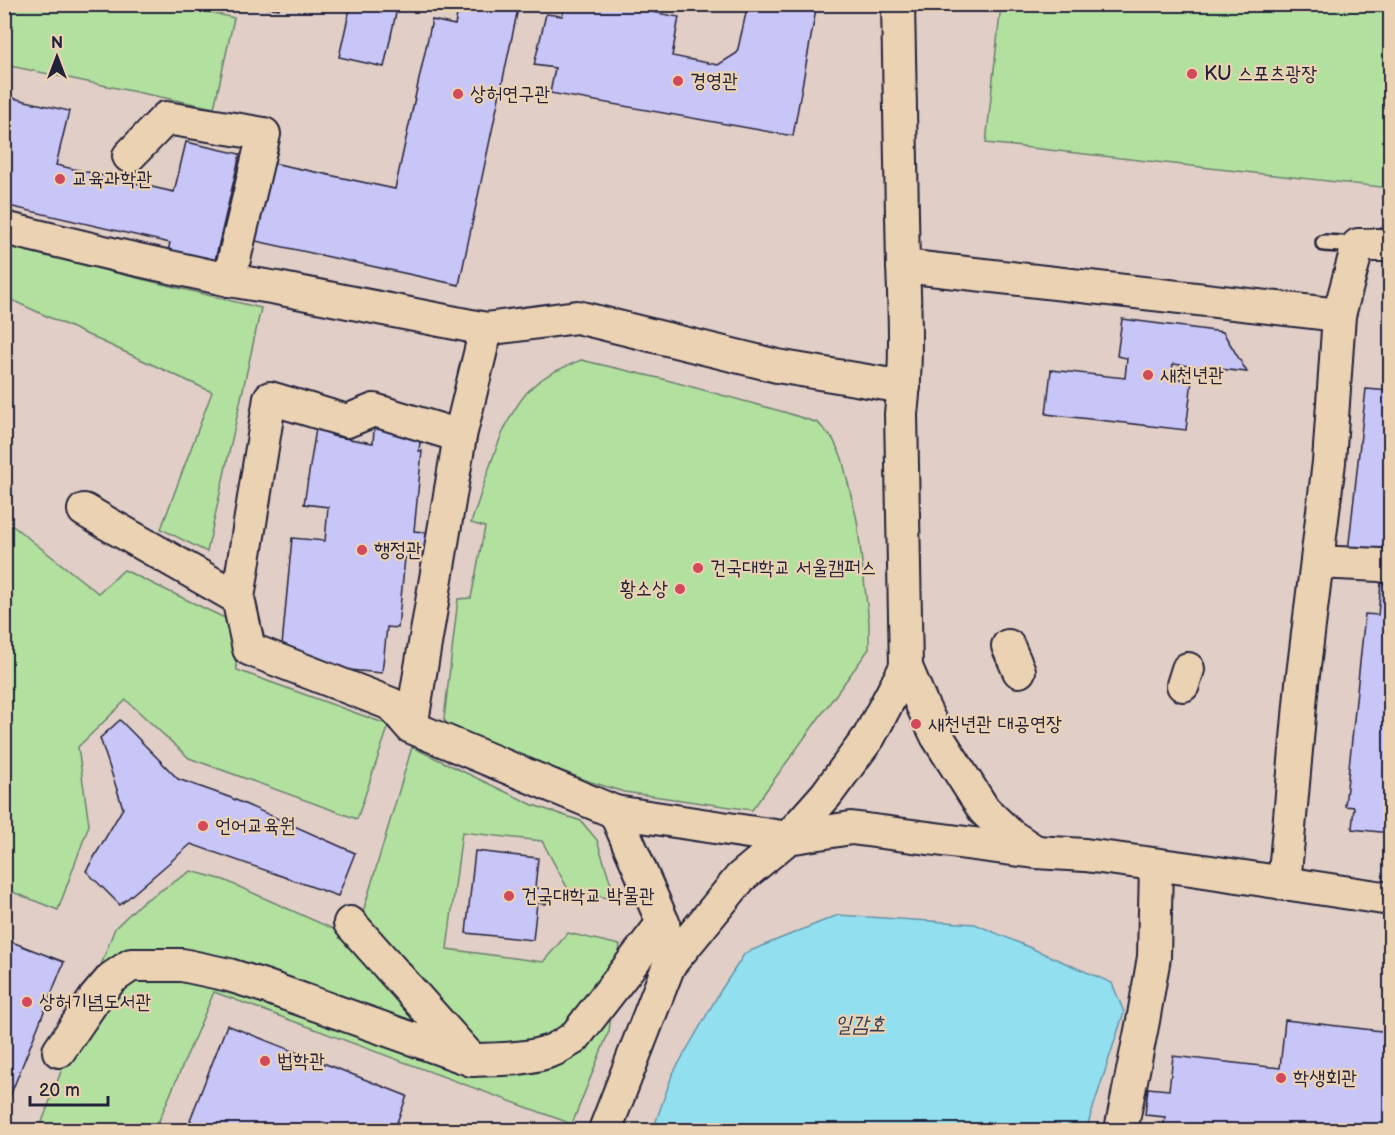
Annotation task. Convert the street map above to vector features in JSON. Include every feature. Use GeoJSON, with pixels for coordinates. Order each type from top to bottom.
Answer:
{"type":"FeatureCollection","features":[{"type":"Feature","properties":{"kind":"street"},"geometry":{"type":"LineString","coordinates":[[898,4],[905,308],[904,387],[901,414],[906,667],[937,736],[984,810],[1010,835],[1036,852]]}},
{"type":"Feature","properties":{"kind":"street"},"geometry":{"type":"LineString","coordinates":[[129,156],[166,118],[264,134],[229,280]]}},
{"type":"Feature","properties":{"kind":"street"},"geometry":{"type":"LineString","coordinates":[[4,228],[229,280],[486,329],[577,317],[777,366],[904,387]]}},
{"type":"Feature","properties":{"kind":"street"},"geometry":{"type":"LineString","coordinates":[[1284,884],[1302,683],[1329,462],[1339,315],[1358,245],[1390,245]]}},
{"type":"Feature","properties":{"kind":"street"},"geometry":{"type":"LineString","coordinates":[[903,266],[1339,315]]}},
{"type":"Feature","properties":{"kind":"street"},"geometry":{"type":"LineString","coordinates":[[411,727],[460,436],[486,329]]}},
{"type":"Feature","properties":{"kind":"street"},"geometry":{"type":"LineString","coordinates":[[460,436],[374,410],[347,421],[270,398],[238,598],[249,649],[391,704],[411,727],[615,812],[788,838],[851,828],[1036,852],[1086,855],[1390,899]]}},
{"type":"Feature","properties":{"kind":"street"},"geometry":{"type":"LineString","coordinates":[[84,510],[238,598]]}},
{"type":"Feature","properties":{"kind":"street"},"geometry":{"type":"LineString","coordinates":[[1317,562],[1390,567]]}},
{"type":"Feature","properties":{"kind":"street"},"geometry":{"type":"LineString","coordinates":[[605,1131],[669,965],[741,878],[788,838],[826,795],[869,736],[906,667]]}},
{"type":"Feature","properties":{"kind":"street"},"geometry":{"type":"LineString","coordinates":[[391,704],[418,684]]}},
{"type":"Feature","properties":{"kind":"street"},"geometry":{"type":"LineString","coordinates":[[615,812],[663,923],[669,965]]}},
{"type":"Feature","properties":{"kind":"street"},"geometry":{"type":"LineString","coordinates":[[1121,1131],[1154,957],[1156,865]]}},
{"type":"Feature","properties":{"kind":"street"},"geometry":{"type":"LineString","coordinates":[[350,923],[472,1060]]}},
{"type":"Feature","properties":{"kind":"street"},"geometry":{"type":"LineString","coordinates":[[59,1051],[95,998],[112,978],[131,965],[182,965],[229,975],[264,986],[472,1060],[537,1055],[554,1050],[574,1038],[663,923]]}},
{"type":"Feature","properties":{"kind":"lane"},"geometry":{"type":"LineString","coordinates":[[1324,243],[1358,245]]}},
{"type":"Feature","properties":{"kind":"green space"},"geometry":{"type":"Polygon","coordinates":[[[5,4],[181,5],[234,18],[214,108],[5,65],[5,4]]]}},
{"type":"Feature","properties":{"kind":"green space","name":"KU 스포츠광장"},"geometry":{"type":"Polygon","coordinates":[[[1001,5],[1390,5],[1390,188],[986,143],[1001,5]]]}},
{"type":"Feature","properties":{"kind":"green space"},"geometry":{"type":"Polygon","coordinates":[[[5,246],[261,308],[207,552],[161,529],[212,392],[5,297],[5,246]]]}},
{"type":"Feature","properties":{"kind":"green space"},"geometry":{"type":"Polygon","coordinates":[[[581,360],[663,379],[818,423],[833,439],[842,458],[857,520],[869,622],[869,649],[752,810],[624,792],[591,782],[449,728],[444,719],[458,599],[471,598],[485,527],[471,523],[495,451],[511,416],[532,387],[549,375],[581,360]]]}},
{"type":"Feature","properties":{"kind":"green space"},"geometry":{"type":"Polygon","coordinates":[[[4,519],[98,593],[124,570],[229,620],[237,670],[389,725],[357,819],[189,758],[126,700],[78,747],[89,825],[58,910],[5,889],[4,519]]]}},
{"type":"Feature","properties":{"kind":"green space"},"geometry":{"type":"Polygon","coordinates":[[[412,747],[533,805],[581,821],[597,840],[616,900],[568,889],[542,841],[462,832],[447,949],[543,962],[568,933],[620,945],[609,1031],[572,1124],[214,992],[155,1130],[39,1130],[115,928],[141,903],[191,871],[224,880],[344,934],[360,922],[412,747]]]}},
{"type":"Feature","properties":{"kind":"water","name":"일감호"},"geometry":{"type":"Polygon","coordinates":[[[838,915],[975,924],[1112,983],[1124,1012],[1086,1130],[653,1130],[672,1075],[745,953],[838,915]]]}},
{"type":"Feature","properties":{"kind":"building"},"geometry":{"type":"Polygon","coordinates":[[[234,4],[280,4],[279,9],[234,4]]]}},
{"type":"Feature","properties":{"kind":"building"},"geometry":{"type":"Polygon","coordinates":[[[351,4],[398,4],[384,67],[339,57],[351,4]]]}},
{"type":"Feature","properties":{"kind":"building","name":"상허연구관"},"geometry":{"type":"Polygon","coordinates":[[[459,4],[519,4],[459,285],[251,240],[268,162],[395,189],[432,20],[455,25],[459,4]]]}},
{"type":"Feature","properties":{"kind":"building","name":"경영관"},"geometry":{"type":"Polygon","coordinates":[[[565,4],[609,4],[679,17],[672,56],[718,65],[737,53],[748,4],[817,4],[793,136],[550,93],[555,68],[534,65],[546,14],[562,16],[565,4]]]}},
{"type":"Feature","properties":{"kind":"building","name":"교육과학관"},"geometry":{"type":"Polygon","coordinates":[[[4,96],[69,111],[56,165],[174,192],[186,142],[240,154],[213,269],[166,258],[170,243],[4,205],[4,96]]]}},
{"type":"Feature","properties":{"kind":"building","name":"새천년관"},"geometry":{"type":"Polygon","coordinates":[[[1122,319],[1223,332],[1247,372],[1173,364],[1171,378],[1192,380],[1186,430],[1046,414],[1051,370],[1125,378],[1127,358],[1117,356],[1122,319]]]}},
{"type":"Feature","properties":{"kind":"building"},"geometry":{"type":"Polygon","coordinates":[[[1366,389],[1390,391],[1390,556],[1348,552],[1366,389]]]}},
{"type":"Feature","properties":{"kind":"building","name":"행정관"},"geometry":{"type":"Polygon","coordinates":[[[318,416],[332,436],[373,443],[375,416],[421,433],[419,451],[422,451],[414,531],[435,533],[432,560],[405,558],[398,628],[387,627],[382,673],[294,665],[281,656],[292,538],[325,541],[328,507],[304,504],[318,416]]]}},
{"type":"Feature","properties":{"kind":"building"},"geometry":{"type":"Polygon","coordinates":[[[1382,572],[1390,589],[1390,833],[1352,829],[1354,807],[1345,806],[1365,614],[1378,615],[1382,572]]]}},
{"type":"Feature","properties":{"kind":"building","name":"언어교육원"},"geometry":{"type":"Polygon","coordinates":[[[120,720],[178,779],[229,797],[355,853],[338,896],[191,844],[120,905],[86,871],[123,808],[100,738],[120,720]]]}},
{"type":"Feature","properties":{"kind":"building","name":"건국대학교 박물관"},"geometry":{"type":"Polygon","coordinates":[[[475,851],[538,858],[535,888],[548,889],[546,904],[537,903],[533,940],[466,933],[475,851]]]}},
{"type":"Feature","properties":{"kind":"building","name":"상허기념도서관"},"geometry":{"type":"Polygon","coordinates":[[[4,939],[64,962],[4,1111],[4,939]]]}},
{"type":"Feature","properties":{"kind":"building","name":"학생회관"},"geometry":{"type":"Polygon","coordinates":[[[1285,1020],[1390,1032],[1390,1130],[1163,1130],[1165,1117],[1145,1115],[1148,1088],[1169,1090],[1173,1056],[1280,1068],[1285,1020]]]}},
{"type":"Feature","properties":{"kind":"building","name":"법학관"},"geometry":{"type":"Polygon","coordinates":[[[227,1025],[407,1096],[394,1130],[197,1130],[199,1128],[190,1120],[227,1025]]]}},
{"type":"Feature","properties":{"kind":"place","name":"KU 스포츠광장"},"geometry":{"type":"Point","coordinates":[1192,74]}},
{"type":"Feature","properties":{"kind":"place","name":"경영관"},"geometry":{"type":"Point","coordinates":[678,81]}},
{"type":"Feature","properties":{"kind":"place","name":"상허연구관"},"geometry":{"type":"Point","coordinates":[458,94]}},
{"type":"Feature","properties":{"kind":"place","name":"교육과학관"},"geometry":{"type":"Point","coordinates":[60,179]}},
{"type":"Feature","properties":{"kind":"place","name":"새천년관"},"geometry":{"type":"Point","coordinates":[1148,375]}},
{"type":"Feature","properties":{"kind":"place","name":"행정관"},"geometry":{"type":"Point","coordinates":[362,550]}},
{"type":"Feature","properties":{"kind":"place","name":"건국대학교 서울캠퍼스"},"geometry":{"type":"Point","coordinates":[698,568]}},
{"type":"Feature","properties":{"kind":"place","name":"황소상"},"geometry":{"type":"Point","coordinates":[680,589]}},
{"type":"Feature","properties":{"kind":"place","name":"새천년관 대공연장"},"geometry":{"type":"Point","coordinates":[916,724]}},
{"type":"Feature","properties":{"kind":"place","name":"언어교육원"},"geometry":{"type":"Point","coordinates":[203,826]}},
{"type":"Feature","properties":{"kind":"place","name":"건국대학교 박물관"},"geometry":{"type":"Point","coordinates":[509,896]}},
{"type":"Feature","properties":{"kind":"place","name":"상허기념도서관"},"geometry":{"type":"Point","coordinates":[27,1002]}},
{"type":"Feature","properties":{"kind":"place","name":"법학관"},"geometry":{"type":"Point","coordinates":[265,1061]}},
{"type":"Feature","properties":{"kind":"place","name":"학생회관"},"geometry":{"type":"Point","coordinates":[1281,1078]}}]}
